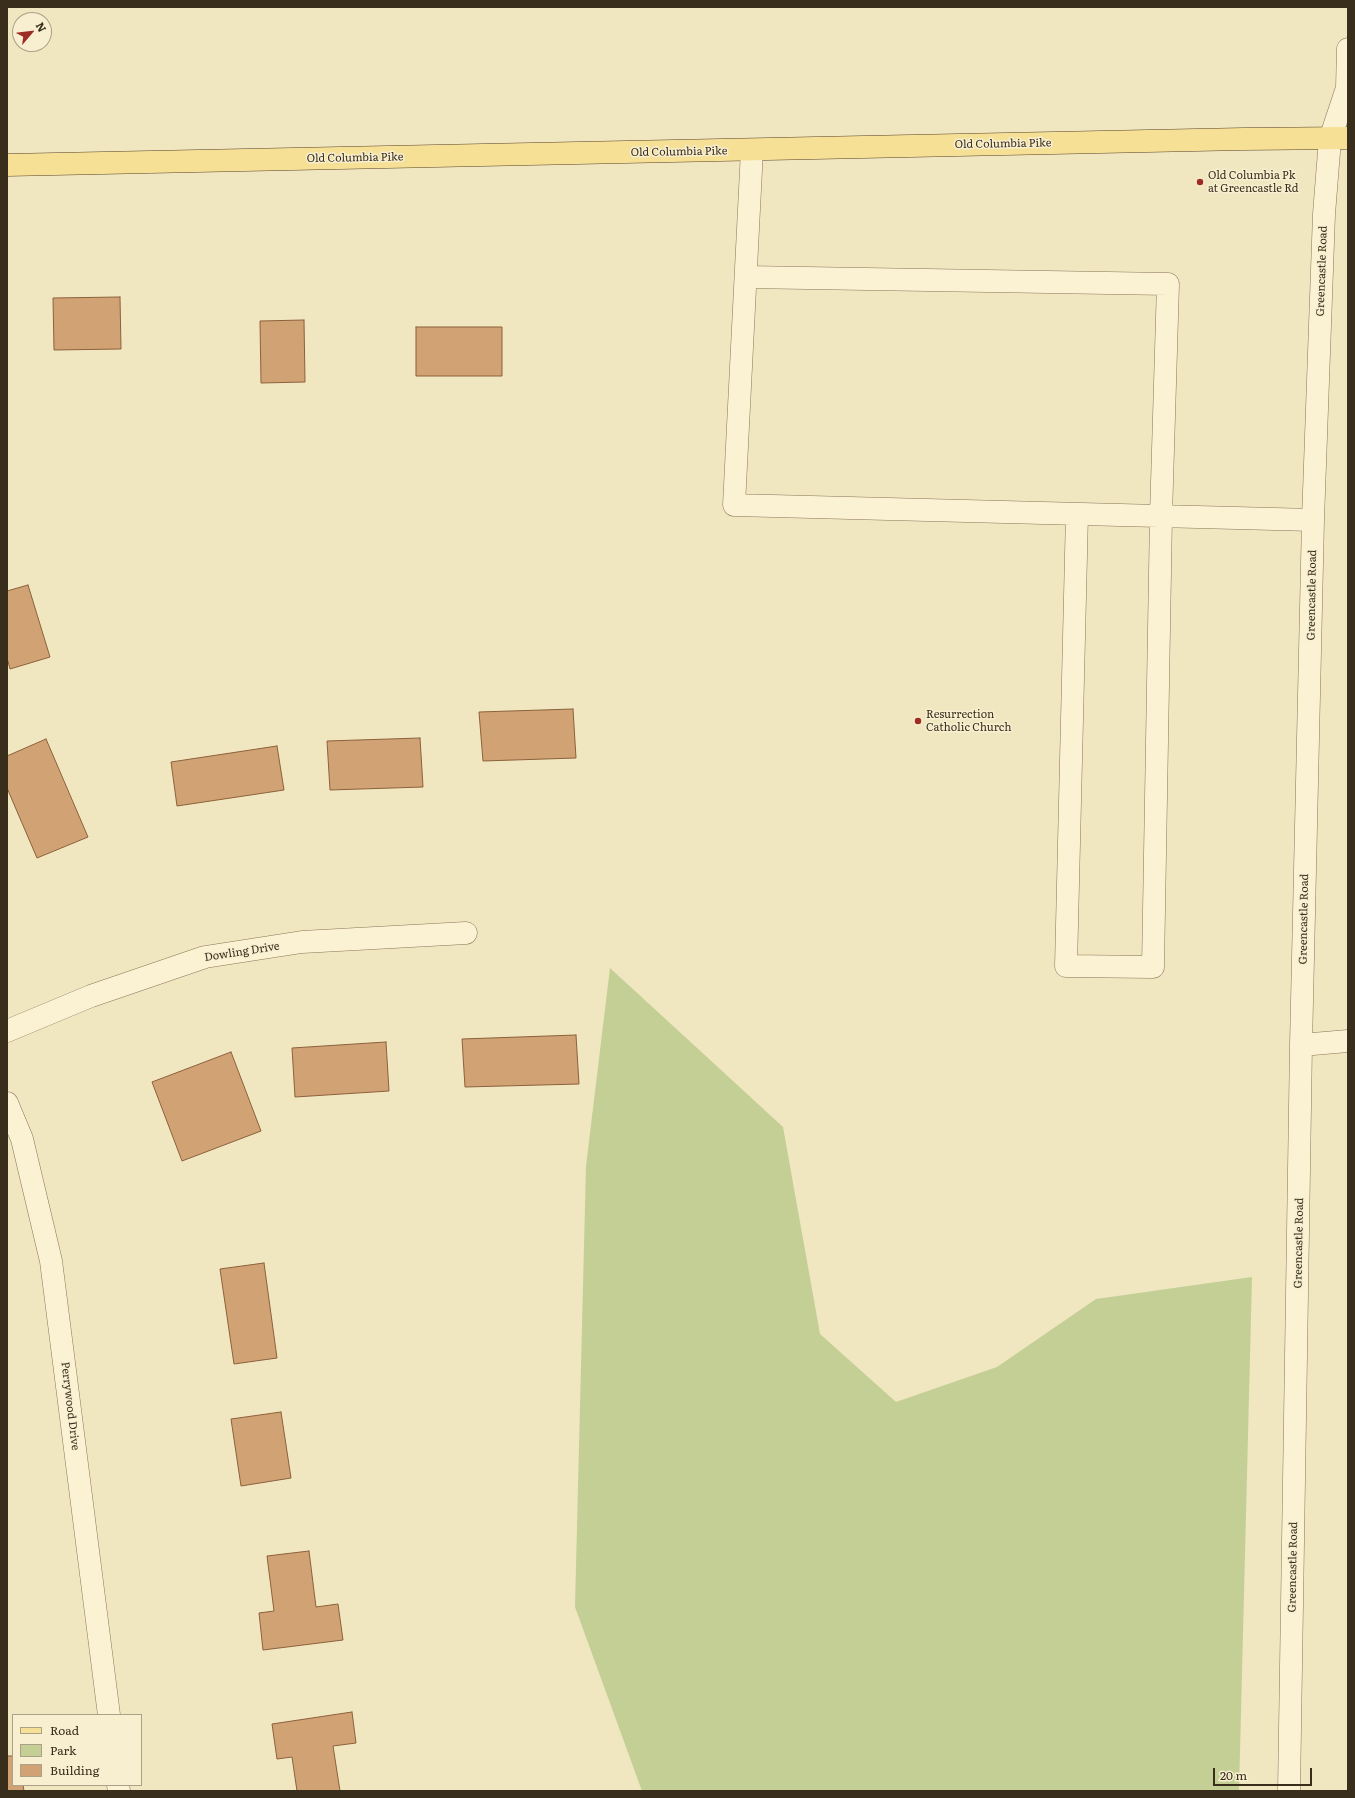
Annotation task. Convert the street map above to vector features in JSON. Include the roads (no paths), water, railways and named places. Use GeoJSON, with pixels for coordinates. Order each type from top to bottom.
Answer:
{"type":"FeatureCollection","features":[{"type":"Feature","properties":{"kind":"main road","name":"Old Columbia Pike"},"geometry":{"type":"LineString","coordinates":[[8,165],[1235,139],[1339,139]]}},
{"type":"Feature","properties":{"kind":"street","name":"Greencastle Road"},"geometry":{"type":"LineString","coordinates":[[1289,1791],[1301,1046],[1313,520],[1324,214],[1339,139],[1347,88],[1348,49]]}},
{"type":"Feature","properties":{"kind":"street"},"geometry":{"type":"LineString","coordinates":[[752,150],[734,505],[1313,520]]}},
{"type":"Feature","properties":{"kind":"street"},"geometry":{"type":"LineString","coordinates":[[746,277],[1168,284],[1161,516],[1153,967],[1066,966],[1077,514]]}},
{"type":"Feature","properties":{"kind":"street","name":"Dowling Drive"},"geometry":{"type":"LineString","coordinates":[[7,1031],[91,996],[205,957],[302,942],[466,933]]}},
{"type":"Feature","properties":{"kind":"street"},"geometry":{"type":"LineString","coordinates":[[1301,1046],[1348,1041]]}},
{"type":"Feature","properties":{"kind":"street","name":"Perrywood Drive"},"geometry":{"type":"LineString","coordinates":[[7,1103],[22,1139],[51,1261],[109,1714]]}},
{"type":"Feature","properties":{"kind":"place","name":"Old Columbia Pk at Greencastle Rd"},"geometry":{"type":"Point","coordinates":[1200,182]}},
{"type":"Feature","properties":{"kind":"place","name":"Resurrection Catholic Church"},"geometry":{"type":"Point","coordinates":[918,721]}}]}
